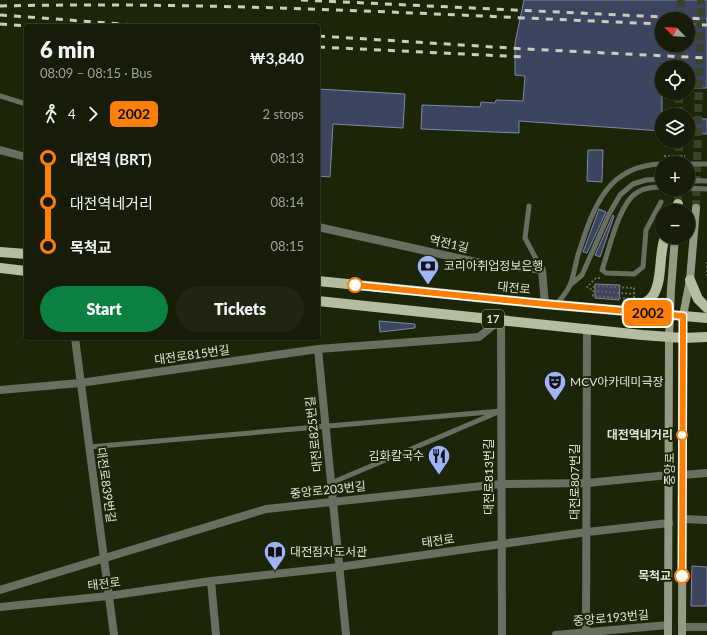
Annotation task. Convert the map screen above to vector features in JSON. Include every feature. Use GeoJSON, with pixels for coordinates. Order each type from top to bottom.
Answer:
{"type":"FeatureCollection","features":[{"type":"Feature","properties":{"kind":"main road","name":"중앙로"},"geometry":{"type":"LineString","coordinates":[[682,631],[683,316],[690,280],[696,208]]}},
{"type":"Feature","properties":{"kind":"main road"},"geometry":{"type":"LineString","coordinates":[[590,308],[636,307],[647,301],[657,290],[662,244]]}},
{"type":"Feature","properties":{"kind":"main road","name":"중앙로"},"geometry":{"type":"LineString","coordinates":[[668,635],[669,337],[674,244]]}},
{"type":"Feature","properties":{"kind":"main road"},"geometry":{"type":"LineString","coordinates":[[0,252],[24,254]]}},
{"type":"Feature","properties":{"kind":"main road"},"geometry":{"type":"LineString","coordinates":[[0,268],[24,271]]}},
{"type":"Feature","properties":{"kind":"main road"},"geometry":{"type":"LineString","coordinates":[[690,280],[698,299],[707,308]]}},
{"type":"Feature","properties":{"kind":"main road","name":"대전로"},"geometry":{"type":"LineString","coordinates":[[320,281],[545,304],[707,318]]}},
{"type":"Feature","properties":{"kind":"main road","name":"17"},"geometry":{"type":"LineString","coordinates":[[320,301],[669,337],[707,337]]}},
{"type":"Feature","properties":{"kind":"street"},"geometry":{"type":"LineString","coordinates":[[0,150],[24,156]]}},
{"type":"Feature","properties":{"kind":"street","name":"역전1길"},"geometry":{"type":"LineString","coordinates":[[320,227],[476,262],[542,270]]}},
{"type":"Feature","properties":{"kind":"street"},"geometry":{"type":"LineString","coordinates":[[542,270],[545,304]]}},
{"type":"Feature","properties":{"kind":"street","name":"대전로815번길"},"geometry":{"type":"LineString","coordinates":[[0,390],[80,383],[318,349],[479,337],[501,319]]}},
{"type":"Feature","properties":{"kind":"street","name":"대전로813번길"},"geometry":{"type":"LineString","coordinates":[[501,319],[500,411],[502,635]]}},
{"type":"Feature","properties":{"kind":"street","name":"대전로807번길"},"geometry":{"type":"LineString","coordinates":[[586,634],[587,328]]}},
{"type":"Feature","properties":{"kind":"street","name":"대전로839번길"},"geometry":{"type":"LineString","coordinates":[[75,340],[114,635]]}},
{"type":"Feature","properties":{"kind":"street","name":"대전로825번길"},"geometry":{"type":"LineString","coordinates":[[318,349],[346,635]]}},
{"type":"Feature","properties":{"kind":"street"},"geometry":{"type":"LineString","coordinates":[[682,475],[707,473]]}},
{"type":"Feature","properties":{"kind":"street","name":"중앙로203번길"},"geometry":{"type":"LineString","coordinates":[[0,590],[266,509],[501,484],[587,483],[669,475]]}},
{"type":"Feature","properties":{"kind":"street"},"geometry":{"type":"LineString","coordinates":[[682,519],[707,520]]}},
{"type":"Feature","properties":{"kind":"street","name":"태전로"},"geometry":{"type":"LineString","coordinates":[[0,607],[108,596],[211,580],[339,567],[587,532],[669,523]]}},
{"type":"Feature","properties":{"kind":"street"},"geometry":{"type":"LineString","coordinates":[[211,580],[216,635]]}},
{"type":"Feature","properties":{"kind":"street","name":"중앙로193번길"},"geometry":{"type":"LineString","coordinates":[[556,635],[586,634],[668,625]]}},
{"type":"Feature","properties":{"kind":"street"},"geometry":{"type":"LineString","coordinates":[[682,631],[707,627]]}},
{"type":"Feature","properties":{"kind":"lane"},"geometry":{"type":"LineString","coordinates":[[0,96],[24,103]]}},
{"type":"Feature","properties":{"kind":"lane"},"geometry":{"type":"LineString","coordinates":[[570,285],[590,222],[598,202],[607,188],[627,172],[648,164],[655,164]]}},
{"type":"Feature","properties":{"kind":"lane"},"geometry":{"type":"LineString","coordinates":[[695,164],[707,164]]}},
{"type":"Feature","properties":{"kind":"lane"},"geometry":{"type":"LineString","coordinates":[[556,305],[570,285],[582,275],[608,214],[620,195],[633,184],[646,180],[655,179]]}},
{"type":"Feature","properties":{"kind":"lane"},"geometry":{"type":"LineString","coordinates":[[695,180],[707,181]]}},
{"type":"Feature","properties":{"kind":"lane"},"geometry":{"type":"LineString","coordinates":[[655,187],[638,192],[628,201],[619,216],[602,270],[606,273],[634,274],[643,267],[646,230],[661,202]]}},
{"type":"Feature","properties":{"kind":"lane"},"geometry":{"type":"LineString","coordinates":[[695,188],[707,188]]}},
{"type":"Feature","properties":{"kind":"lane"},"geometry":{"type":"LineString","coordinates":[[529,206],[525,238],[542,270]]}},
{"type":"Feature","properties":{"kind":"lane"},"geometry":{"type":"LineString","coordinates":[[89,447],[500,411]]}},
{"type":"Feature","properties":{"kind":"lane"},"geometry":{"type":"LineString","coordinates":[[331,483],[500,411]]}},
{"type":"Feature","properties":{"kind":"path"},"geometry":{"type":"LineString","coordinates":[[707,262],[707,277]]}},
{"type":"Feature","properties":{"kind":"path"},"geometry":{"type":"LineString","coordinates":[[594,286],[634,288],[634,299],[593,296],[594,291],[594,286]]}},
{"type":"Feature","properties":{"kind":"path"},"geometry":{"type":"LineString","coordinates":[[587,287],[594,291],[634,294]]}},
{"type":"Feature","properties":{"kind":"building"},"geometry":{"type":"Polygon","coordinates":[[[524,0],[707,0],[707,88],[695,88],[695,60],[655,60],[655,100],[662,100],[662,108],[655,108],[655,131],[519,121],[519,133],[421,129],[422,105],[480,107],[481,102],[495,103],[496,100],[523,101],[525,76],[515,75],[515,43],[524,0]]]}},
{"type":"Feature","properties":{"kind":"building"},"geometry":{"type":"Polygon","coordinates":[[[320,89],[405,94],[403,128],[333,124],[330,177],[320,176],[320,89]]]}},
{"type":"Feature","properties":{"kind":"building"},"geometry":{"type":"Polygon","coordinates":[[[695,118],[707,119],[707,134],[695,133],[695,118]]]}},
{"type":"Feature","properties":{"kind":"building"},"geometry":{"type":"Polygon","coordinates":[[[588,150],[603,150],[602,182],[587,181],[588,150]]]}},
{"type":"Feature","properties":{"kind":"building"},"geometry":{"type":"Polygon","coordinates":[[[599,209],[606,212],[587,253],[583,252],[599,209]]]}},
{"type":"Feature","properties":{"kind":"building"},"geometry":{"type":"Polygon","coordinates":[[[613,215],[614,216],[600,257],[595,255],[613,215]]]}},
{"type":"Feature","properties":{"kind":"building"},"geometry":{"type":"Polygon","coordinates":[[[595,284],[620,285],[619,300],[595,298],[595,284]]]}},
{"type":"Feature","properties":{"kind":"building"},"geometry":{"type":"Polygon","coordinates":[[[379,321],[415,324],[415,328],[380,332],[379,321]]]}},
{"type":"Feature","properties":{"kind":"building"},"geometry":{"type":"Polygon","coordinates":[[[692,566],[707,567],[707,606],[691,606],[692,566]]]}},
{"type":"Feature","properties":{"kind":"tunnel"},"geometry":{"type":"LineString","coordinates":[[680,12],[681,0]]}},
{"type":"Feature","properties":{"kind":"tunnel"},"geometry":{"type":"LineString","coordinates":[[696,208],[701,0]]}},
{"type":"Feature","properties":{"kind":"tunnel"},"geometry":{"type":"LineString","coordinates":[[680,52],[680,60]]}},
{"type":"Feature","properties":{"kind":"tunnel"},"geometry":{"type":"LineString","coordinates":[[679,100],[679,108]]}},
{"type":"Feature","properties":{"kind":"tunnel"},"geometry":{"type":"LineString","coordinates":[[679,148],[679,156]]}},
{"type":"Feature","properties":{"kind":"tunnel"},"geometry":{"type":"LineString","coordinates":[[678,196],[678,204]]}},
{"type":"Feature","properties":{"kind":"railway"},"geometry":{"type":"LineString","coordinates":[[301,0],[707,19]]}},
{"type":"Feature","properties":{"kind":"railway"},"geometry":{"type":"LineString","coordinates":[[0,6],[166,5],[249,7],[655,24]]}},
{"type":"Feature","properties":{"kind":"railway"},"geometry":{"type":"LineString","coordinates":[[0,15],[123,24]]}},
{"type":"Feature","properties":{"kind":"railway"},"geometry":{"type":"LineString","coordinates":[[0,24],[24,26]]}},
{"type":"Feature","properties":{"kind":"railway"},"geometry":{"type":"LineString","coordinates":[[695,25],[707,25]]}},
{"type":"Feature","properties":{"kind":"railway"},"geometry":{"type":"LineString","coordinates":[[320,36],[526,49],[707,58]]}},
{"type":"Feature","properties":{"kind":"railway"},"geometry":{"type":"LineString","coordinates":[[320,47],[526,57]]}},
{"type":"Feature","properties":{"kind":"bus line","name":"2002"},"geometry":{"type":"LineString","coordinates":[[355,285],[683,316],[682,576]]}},
{"type":"Feature","properties":{"kind":"place","name":"코리아취업정보은행"},"geometry":{"type":"Point","coordinates":[428,286]}},
{"type":"Feature","properties":{"kind":"place","name":"MCV아카데미극장"},"geometry":{"type":"Point","coordinates":[555,402]}},
{"type":"Feature","properties":{"kind":"place","name":"대전역네거리"},"geometry":{"type":"Point","coordinates":[682,435]}},
{"type":"Feature","properties":{"kind":"place","name":"김화칼국수"},"geometry":{"type":"Point","coordinates":[439,476]}},
{"type":"Feature","properties":{"kind":"place","name":"대전점자도서관"},"geometry":{"type":"Point","coordinates":[275,572]}},
{"type":"Feature","properties":{"kind":"place","name":"목척교"},"geometry":{"type":"Point","coordinates":[682,576]}}]}
